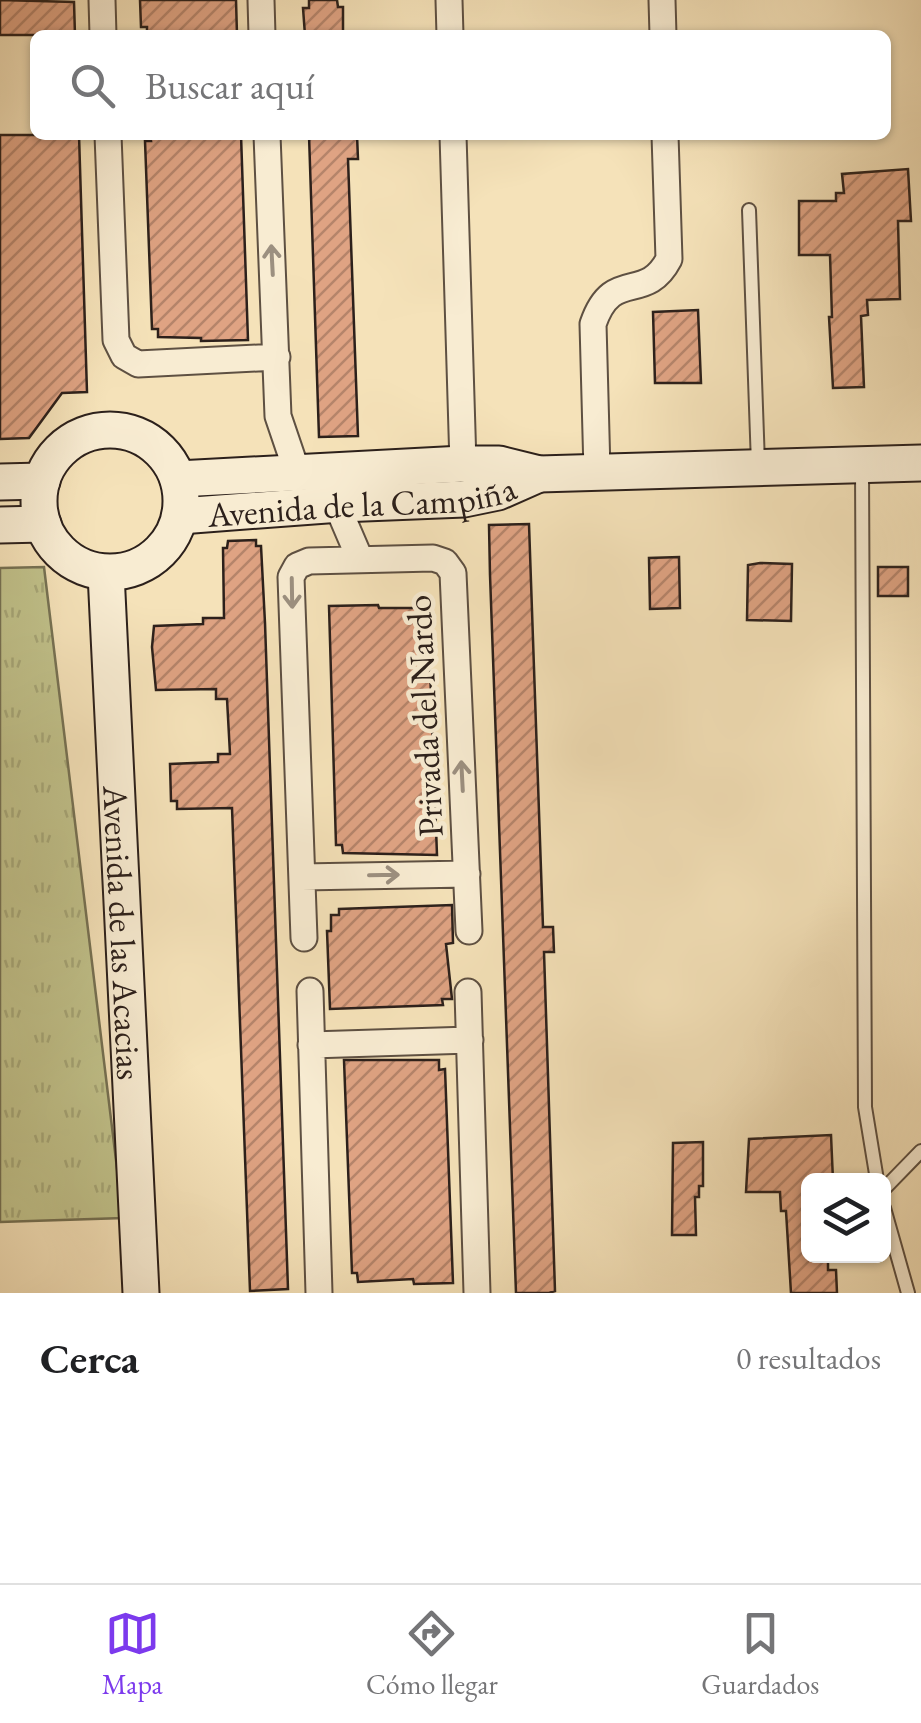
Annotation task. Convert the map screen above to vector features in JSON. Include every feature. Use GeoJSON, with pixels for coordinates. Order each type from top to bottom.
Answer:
{"type":"FeatureCollection","features":[{"type":"Feature","properties":{"kind":"street"},"geometry":{"type":"LineString","coordinates":[[102,0],[104,30]]}},
{"type":"Feature","properties":{"kind":"street"},"geometry":{"type":"LineString","coordinates":[[261,0],[262,30]]}},
{"type":"Feature","properties":{"kind":"street"},"geometry":{"type":"LineString","coordinates":[[449,0],[450,30]]}},
{"type":"Feature","properties":{"kind":"street"},"geometry":{"type":"LineString","coordinates":[[662,0],[663,30]]}},
{"type":"Feature","properties":{"kind":"street"},"geometry":{"type":"LineString","coordinates":[[108,140],[116,340],[124,356],[138,364],[276,357]]}},
{"type":"Feature","properties":{"kind":"street"},"geometry":{"type":"LineString","coordinates":[[267,140],[280,473]]}},
{"type":"Feature","properties":{"kind":"street"},"geometry":{"type":"LineString","coordinates":[[453,140],[463,464]]}},
{"type":"Feature","properties":{"kind":"street"},"geometry":{"type":"LineString","coordinates":[[597,470],[593,324],[600,304],[614,290],[649,282],[661,274],[668,259],[665,140]]}},
{"type":"Feature","properties":{"kind":"street"},"geometry":{"type":"LineString","coordinates":[[109,430],[144,438],[159,449],[178,479],[180,516],[171,539],[154,558],[132,570],[106,573],[86,568],[67,558],[52,543],[42,524],[42,481],[49,464],[75,439],[109,430]]}},
{"type":"Feature","properties":{"kind":"street","name":"Avenida de la Campiña"},"geometry":{"type":"LineString","coordinates":[[180,516],[338,504],[413,484],[463,464],[499,464],[539,474],[921,462]]}},
{"type":"Feature","properties":{"kind":"street","name":"Avenida de la Campiña"},"geometry":{"type":"LineString","coordinates":[[178,479],[280,473],[338,504]]}},
{"type":"Feature","properties":{"kind":"street","name":"Avenida de la Campiña"},"geometry":{"type":"LineString","coordinates":[[413,484],[464,499],[498,492],[539,474]]}},
{"type":"Feature","properties":{"kind":"street"},"geometry":{"type":"LineString","coordinates":[[0,482],[42,481]]}},
{"type":"Feature","properties":{"kind":"street"},"geometry":{"type":"LineString","coordinates":[[338,504],[358,554]]}},
{"type":"Feature","properties":{"kind":"street"},"geometry":{"type":"LineString","coordinates":[[304,938],[291,577],[297,566],[324,561],[338,504]]}},
{"type":"Feature","properties":{"kind":"street"},"geometry":{"type":"LineString","coordinates":[[0,526],[42,524]]}},
{"type":"Feature","properties":{"kind":"street","name":"Privada del Nardo"},"geometry":{"type":"LineString","coordinates":[[324,561],[358,554],[433,558],[445,562],[453,573],[469,931]]}},
{"type":"Feature","properties":{"kind":"street","name":"Avenida de las Acacias"},"geometry":{"type":"LineString","coordinates":[[106,573],[140,1293]]}},
{"type":"Feature","properties":{"kind":"street","name":"Privada del Nardo"},"geometry":{"type":"LineString","coordinates":[[302,877],[466,874]]}},
{"type":"Feature","properties":{"kind":"street"},"geometry":{"type":"LineString","coordinates":[[310,991],[319,1293]]}},
{"type":"Feature","properties":{"kind":"street"},"geometry":{"type":"LineString","coordinates":[[468,992],[477,1293]]}},
{"type":"Feature","properties":{"kind":"street"},"geometry":{"type":"LineString","coordinates":[[310,1045],[470,1040]]}},
{"type":"Feature","properties":{"kind":"lane"},"geometry":{"type":"LineString","coordinates":[[749,210],[758,467]]}},
{"type":"Feature","properties":{"kind":"lane"},"geometry":{"type":"LineString","coordinates":[[862,464],[865,1107],[876,1173]]}},
{"type":"Feature","properties":{"kind":"lane"},"geometry":{"type":"LineString","coordinates":[[891,1183],[921,1151]]}},
{"type":"Feature","properties":{"kind":"lane"},"geometry":{"type":"LineString","coordinates":[[891,1233],[908,1293]]}},
{"type":"Feature","properties":{"kind":"green space"},"geometry":{"type":"Polygon","coordinates":[[[44,567],[123,1218],[0,1222],[0,568],[44,567]]]}},
{"type":"Feature","properties":{"kind":"building"},"geometry":{"type":"Polygon","coordinates":[[[0,0],[74,2],[75,30],[0,35],[0,0]]]}},
{"type":"Feature","properties":{"kind":"building"},"geometry":{"type":"Polygon","coordinates":[[[140,0],[236,0],[237,30],[141,27],[140,0]]]}},
{"type":"Feature","properties":{"kind":"building"},"geometry":{"type":"Polygon","coordinates":[[[309,0],[337,0],[338,7],[343,7],[343,30],[305,30],[303,8],[309,8],[309,0]]]}},
{"type":"Feature","properties":{"kind":"building"},"geometry":{"type":"Polygon","coordinates":[[[0,135],[30,135],[30,140],[79,140],[87,392],[62,393],[29,438],[0,439],[0,135]]]}},
{"type":"Feature","properties":{"kind":"building"},"geometry":{"type":"Polygon","coordinates":[[[241,140],[248,340],[158,337],[158,329],[152,329],[145,141],[241,140]]]}},
{"type":"Feature","properties":{"kind":"building"},"geometry":{"type":"Polygon","coordinates":[[[309,140],[357,140],[358,159],[348,159],[358,436],[319,437],[309,140]]]}},
{"type":"Feature","properties":{"kind":"building"},"geometry":{"type":"Polygon","coordinates":[[[908,169],[911,221],[898,221],[900,299],[867,300],[868,315],[861,316],[864,387],[833,388],[830,255],[799,255],[799,201],[836,201],[836,193],[844,193],[842,174],[908,169]]]}},
{"type":"Feature","properties":{"kind":"building"},"geometry":{"type":"Polygon","coordinates":[[[698,310],[701,383],[655,383],[653,312],[698,310]]]}},
{"type":"Feature","properties":{"kind":"building"},"geometry":{"type":"Polygon","coordinates":[[[529,524],[543,927],[553,927],[554,952],[544,952],[555,1291],[549,1293],[516,1293],[490,575],[489,525],[529,524]]]}},
{"type":"Feature","properties":{"kind":"building"},"geometry":{"type":"Polygon","coordinates":[[[256,540],[256,546],[261,546],[265,623],[288,1289],[250,1291],[232,808],[177,809],[177,801],[171,801],[170,764],[218,762],[218,754],[230,754],[227,699],[216,699],[216,689],[156,690],[152,647],[154,626],[203,624],[203,618],[224,618],[223,548],[227,548],[228,541],[256,540]]]}},
{"type":"Feature","properties":{"kind":"building"},"geometry":{"type":"Polygon","coordinates":[[[679,557],[680,608],[650,609],[649,558],[679,557]]]}},
{"type":"Feature","properties":{"kind":"building"},"geometry":{"type":"Polygon","coordinates":[[[792,564],[791,621],[747,620],[748,565],[792,564]]]}},
{"type":"Feature","properties":{"kind":"building"},"geometry":{"type":"Polygon","coordinates":[[[878,567],[908,567],[908,596],[878,596],[878,567]]]}},
{"type":"Feature","properties":{"kind":"building"},"geometry":{"type":"Polygon","coordinates":[[[329,606],[422,608],[422,615],[428,615],[437,855],[343,853],[342,845],[336,845],[329,606]]]}},
{"type":"Feature","properties":{"kind":"building"},"geometry":{"type":"Polygon","coordinates":[[[452,905],[453,943],[446,944],[452,999],[442,999],[443,1005],[330,1009],[327,931],[331,931],[331,915],[339,915],[339,909],[452,905]]]}},
{"type":"Feature","properties":{"kind":"building"},"geometry":{"type":"Polygon","coordinates":[[[344,1060],[439,1060],[439,1070],[445,1069],[453,1283],[414,1284],[413,1279],[358,1282],[357,1273],[352,1273],[344,1060]]]}},
{"type":"Feature","properties":{"kind":"building"},"geometry":{"type":"Polygon","coordinates":[[[831,1135],[833,1173],[801,1173],[801,1263],[828,1263],[828,1270],[836,1270],[837,1293],[791,1293],[786,1211],[781,1211],[780,1192],[746,1192],[749,1139],[831,1135]]]}},
{"type":"Feature","properties":{"kind":"building"},"geometry":{"type":"Polygon","coordinates":[[[703,1142],[703,1186],[699,1186],[699,1197],[695,1197],[696,1235],[672,1235],[673,1143],[703,1142]]]}}]}
